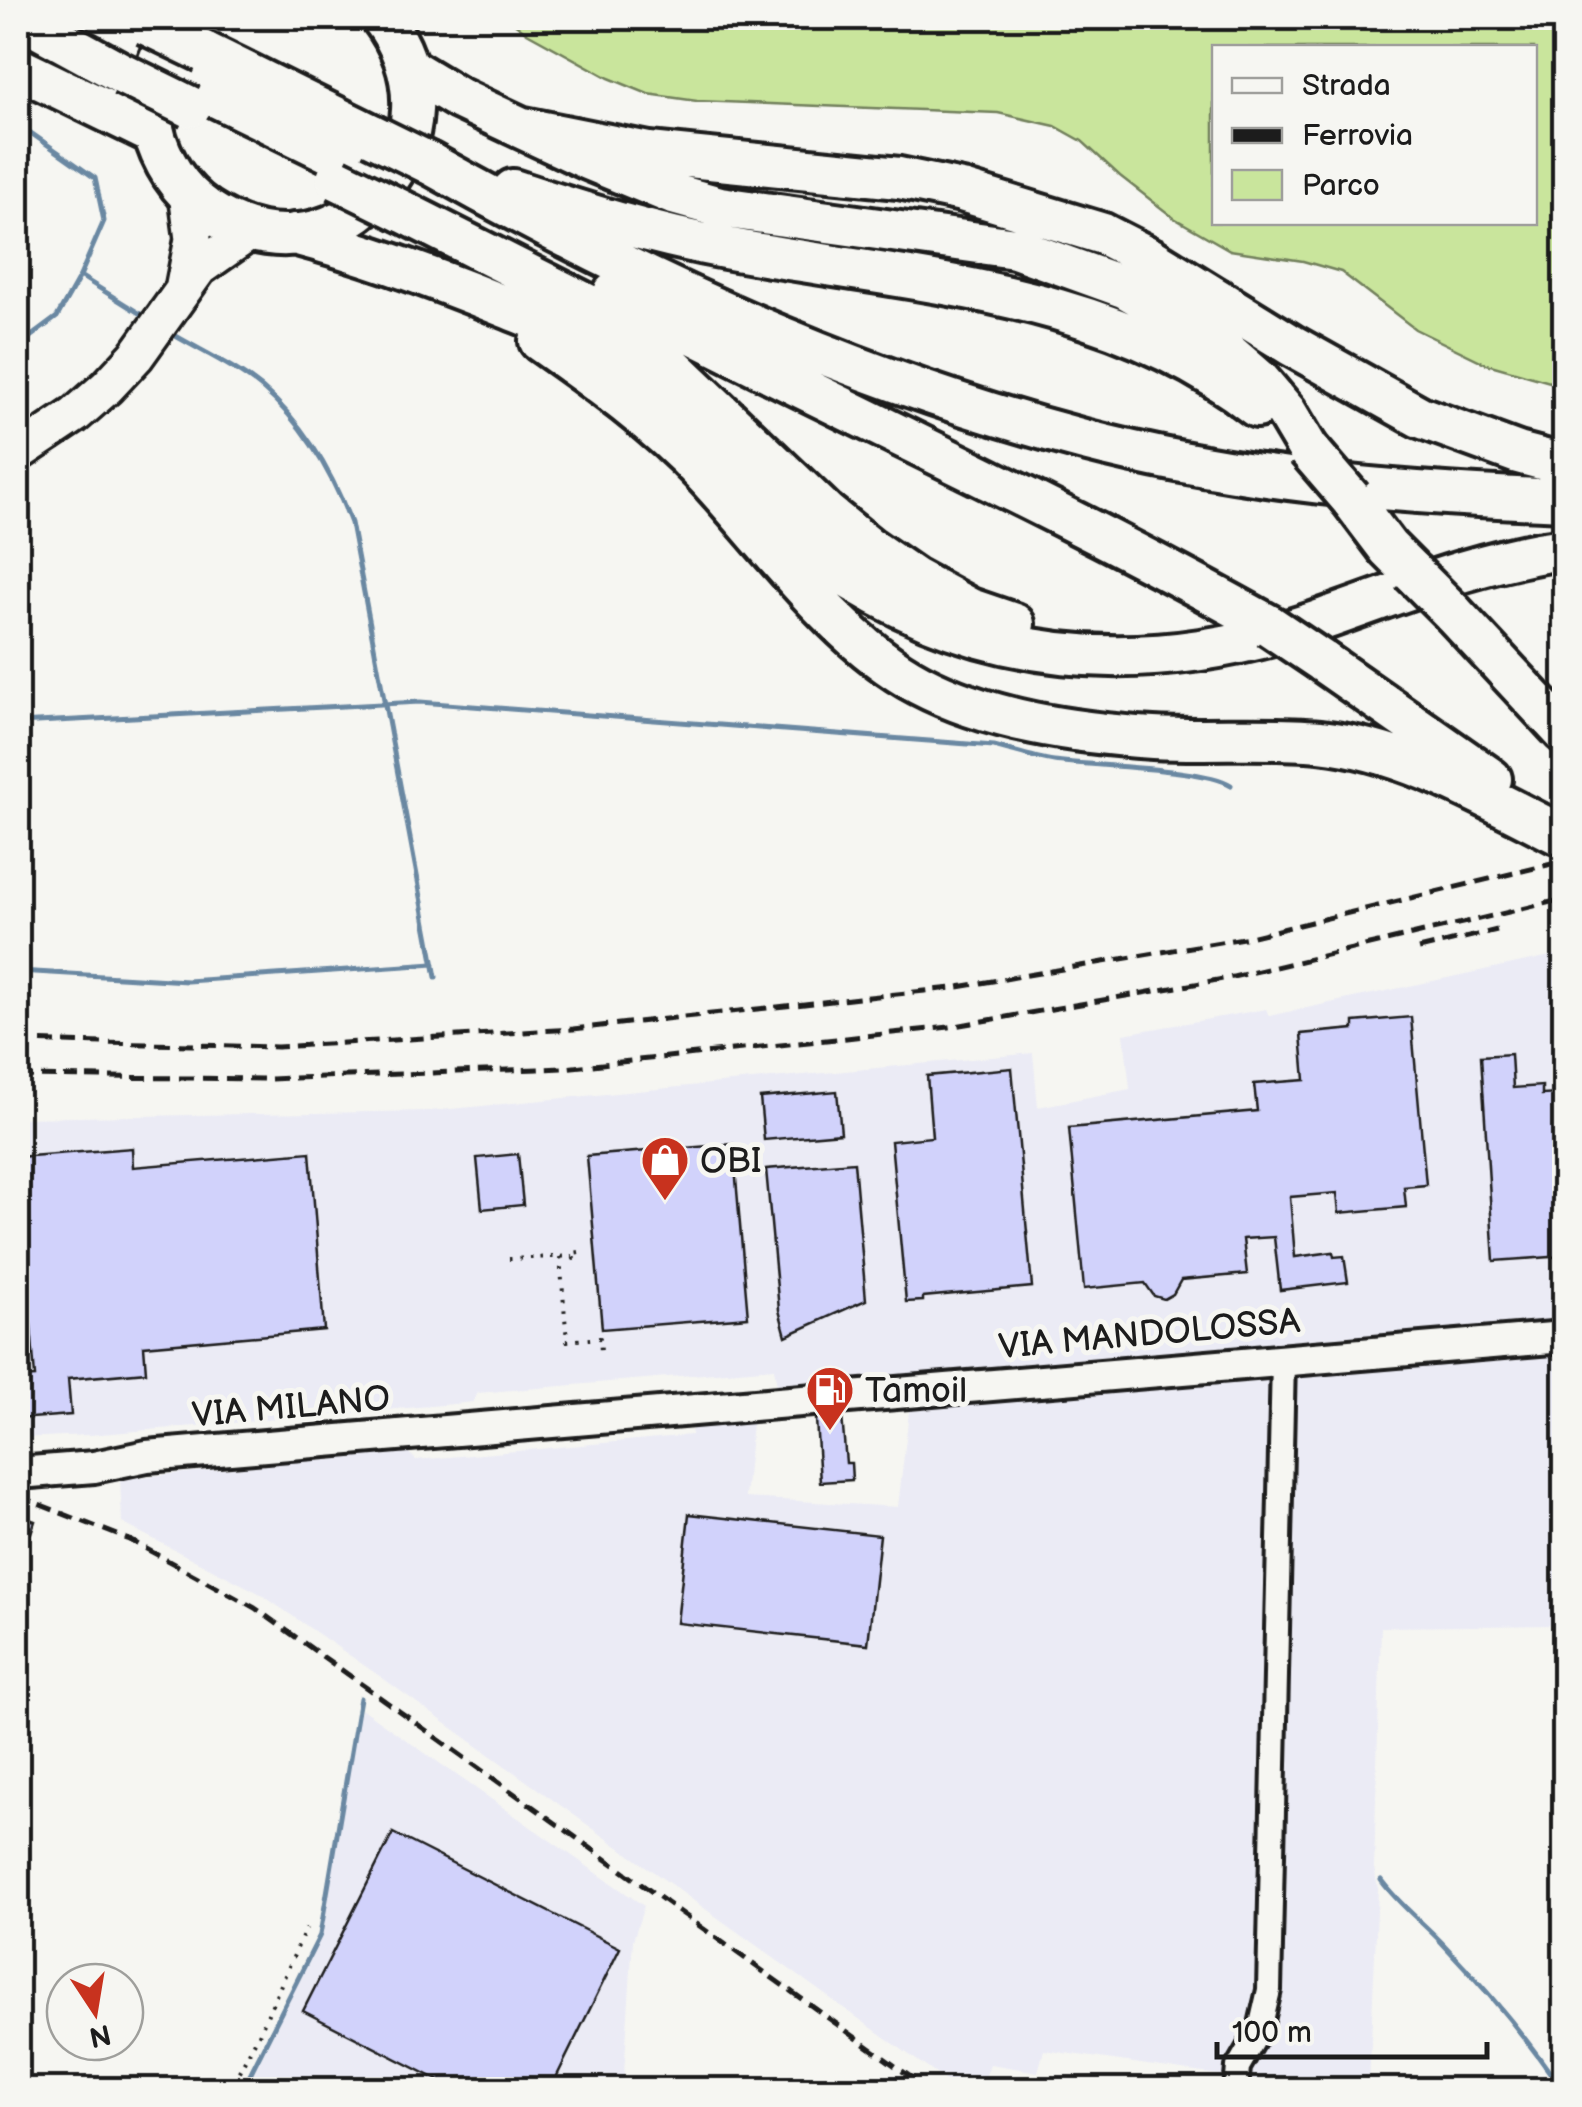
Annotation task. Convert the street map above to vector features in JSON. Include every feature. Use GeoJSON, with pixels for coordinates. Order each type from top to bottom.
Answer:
{"type":"FeatureCollection","features":[{"type":"Feature","properties":{"kind":"highway"},"geometry":{"type":"LineString","coordinates":[[20,18],[144,38]]}},
{"type":"Feature","properties":{"kind":"highway"},"geometry":{"type":"LineString","coordinates":[[50,18],[144,38],[193,80],[415,189],[755,366],[1152,560],[1252,635],[1322,661],[1480,770],[1561,836]]}},
{"type":"Feature","properties":{"kind":"highway"},"geometry":{"type":"LineString","coordinates":[[294,234],[326,227],[355,212],[380,191],[399,164],[410,134],[414,101],[410,69],[397,38],[382,18]]}},
{"type":"Feature","properties":{"kind":"highway"},"geometry":{"type":"LineString","coordinates":[[144,38],[158,62],[152,85],[154,134],[162,155],[187,193],[217,216],[252,231],[294,234],[368,253],[554,326],[631,369],[693,426],[828,564],[856,584],[925,620],[1003,644],[1085,654],[1172,655],[1312,623],[1500,561],[1564,550]]}},
{"type":"Feature","properties":{"kind":"highway"},"geometry":{"type":"LineString","coordinates":[[18,68],[154,134]]}},
{"type":"Feature","properties":{"kind":"highway"},"geometry":{"type":"LineString","coordinates":[[410,69],[458,98],[673,194],[720,206],[1015,248],[1126,288],[1205,334],[1258,378],[1286,412],[1308,449]]}},
{"type":"Feature","properties":{"kind":"highway"},"geometry":{"type":"LineString","coordinates":[[524,128],[649,153],[898,178],[962,190],[1103,234],[1420,417],[1518,453],[1564,465]]}},
{"type":"Feature","properties":{"kind":"highway"},"geometry":{"type":"LineString","coordinates":[[415,189],[992,292],[1059,308],[1138,339],[1194,366],[1246,398],[1308,449],[1388,548],[1564,732]]}},
{"type":"Feature","properties":{"kind":"highway"},"geometry":{"type":"LineString","coordinates":[[415,189],[549,230],[689,297],[862,367],[1084,440],[1174,460],[1369,490],[1564,500]]}},
{"type":"Feature","properties":{"kind":"highway"},"geometry":{"type":"LineString","coordinates":[[415,189],[564,291],[635,332],[826,513],[913,578],[970,609],[1008,623],[1084,640],[1133,645],[1252,635]]}},
{"type":"Feature","properties":{"kind":"highway"},"geometry":{"type":"LineString","coordinates":[[466,291],[566,359],[642,418],[702,472],[803,587],[878,657],[920,684],[989,712],[1061,727],[1154,738],[1322,742],[1404,759],[1561,836]]}},
{"type":"Feature","properties":{"kind":"main road"},"geometry":{"type":"LineString","coordinates":[[184,285],[193,240],[187,193]]}},
{"type":"Feature","properties":{"kind":"main road"},"geometry":{"type":"LineString","coordinates":[[18,453],[75,416],[107,387],[162,322],[184,285],[215,254],[252,231]]}},
{"type":"Feature","properties":{"kind":"main road","name":"VIA MANDOLOSSA"},"geometry":{"type":"LineString","coordinates":[[441,1431],[1564,1337]]}},
{"type":"Feature","properties":{"kind":"main road","name":"VIA MILANO"},"geometry":{"type":"LineString","coordinates":[[18,1473],[94,1467],[147,1456],[441,1431]]}},
{"type":"Feature","properties":{"kind":"main road","name":"VIA MILANO"},"geometry":{"type":"LineString","coordinates":[[18,1459],[92,1453],[147,1456]]}},
{"type":"Feature","properties":{"kind":"street"},"geometry":{"type":"LineString","coordinates":[[1236,2090],[1238,2067],[1260,2028],[1269,1990],[1282,1360]]}},
{"type":"Feature","properties":{"kind":"path"},"geometry":{"type":"LineString","coordinates":[[508,1258],[577,1256]]}},
{"type":"Feature","properties":{"kind":"path"},"geometry":{"type":"LineString","coordinates":[[560,1257],[567,1341]]}},
{"type":"Feature","properties":{"kind":"path"},"geometry":{"type":"LineString","coordinates":[[557,1342],[600,1338],[601,1350]]}},
{"type":"Feature","properties":{"kind":"path"},"geometry":{"type":"LineString","coordinates":[[229,2090],[259,2034],[306,1928]]}},
{"type":"Feature","properties":{"kind":"shaded area"},"geometry":{"type":"Polygon","coordinates":[[[1564,953],[1564,1326],[778,1392],[774,1368],[478,1393],[473,1402],[454,1404],[18,1438],[18,1118],[430,1111],[1033,1053],[1038,1107],[1130,1089],[1124,1034],[1266,1009],[1269,1016],[1564,953]]]}},
{"type":"Feature","properties":{"kind":"shaded area"},"geometry":{"type":"Polygon","coordinates":[[[1564,1349],[1564,1625],[1381,1627],[1374,1868],[1378,1889],[1369,2085],[1284,2084],[1246,2079],[1271,2020],[1290,1371],[1564,1349]]]}},
{"type":"Feature","properties":{"kind":"shaded area"},"geometry":{"type":"Polygon","coordinates":[[[1275,1372],[1260,1980],[1253,2022],[1224,2076],[1044,2050],[1038,2072],[990,2064],[981,2089],[957,2089],[259,1593],[122,1523],[120,1479],[407,1451],[416,1460],[691,1435],[692,1428],[752,1423],[745,1498],[898,1507],[910,1403],[1275,1372]]]}},
{"type":"Feature","properties":{"kind":"shaded area"},"geometry":{"type":"Polygon","coordinates":[[[362,1709],[644,1906],[633,1940],[623,2089],[245,2090],[322,1935],[356,1723],[362,1709]]]}},
{"type":"Feature","properties":{"kind":"green space"},"geometry":{"type":"Polygon","coordinates":[[[508,18],[1564,18],[1564,386],[1487,364],[1415,329],[1341,272],[1303,261],[1230,250],[1174,218],[1082,141],[1055,126],[998,113],[697,101],[648,94],[609,78],[527,33],[508,18]]]}},
{"type":"Feature","properties":{"kind":"building"},"geometry":{"type":"Polygon","coordinates":[[[1411,1017],[1426,1185],[1404,1187],[1406,1207],[1339,1213],[1337,1193],[1290,1197],[1295,1257],[1333,1252],[1334,1257],[1344,1256],[1348,1282],[1280,1290],[1274,1237],[1243,1239],[1247,1274],[1181,1280],[1173,1294],[1164,1299],[1154,1296],[1145,1283],[1084,1289],[1069,1128],[1257,1111],[1254,1084],[1305,1080],[1301,1034],[1354,1029],[1354,1022],[1411,1017]]]}},
{"type":"Feature","properties":{"kind":"building"},"geometry":{"type":"Polygon","coordinates":[[[1511,1054],[1513,1088],[1542,1086],[1542,1095],[1559,1094],[1564,1100],[1564,1256],[1494,1261],[1481,1056],[1511,1054]]]}},
{"type":"Feature","properties":{"kind":"building"},"geometry":{"type":"Polygon","coordinates":[[[1012,1068],[1032,1287],[906,1302],[891,1141],[932,1137],[927,1076],[1012,1068]]]}},
{"type":"Feature","properties":{"kind":"building"},"geometry":{"type":"Polygon","coordinates":[[[837,1091],[841,1133],[764,1140],[760,1098],[837,1091]]]}},
{"type":"Feature","properties":{"kind":"building","name":"OBI"},"geometry":{"type":"Polygon","coordinates":[[[733,1144],[748,1317],[602,1329],[587,1156],[733,1144]]]}},
{"type":"Feature","properties":{"kind":"building"},"geometry":{"type":"Polygon","coordinates":[[[132,1148],[133,1167],[310,1152],[324,1330],[144,1346],[146,1372],[68,1379],[71,1415],[18,1419],[18,1378],[35,1377],[29,1300],[18,1301],[18,1157],[132,1148]]]}},
{"type":"Feature","properties":{"kind":"building"},"geometry":{"type":"Polygon","coordinates":[[[518,1154],[523,1205],[482,1209],[477,1158],[518,1154]]]}},
{"type":"Feature","properties":{"kind":"building"},"geometry":{"type":"Polygon","coordinates":[[[854,1162],[866,1300],[786,1336],[779,1310],[766,1169],[854,1162]]]}},
{"type":"Feature","properties":{"kind":"building"},"geometry":{"type":"Polygon","coordinates":[[[842,1416],[846,1463],[851,1463],[852,1480],[820,1482],[816,1419],[842,1416]]]}},
{"type":"Feature","properties":{"kind":"building"},"geometry":{"type":"Polygon","coordinates":[[[689,1514],[880,1535],[868,1644],[677,1623],[689,1514]]]}},
{"type":"Feature","properties":{"kind":"building"},"geometry":{"type":"Polygon","coordinates":[[[18,1515],[35,1521],[20,1566],[18,1566],[18,1515]]]}},
{"type":"Feature","properties":{"kind":"building"},"geometry":{"type":"Polygon","coordinates":[[[393,1833],[620,1948],[550,2090],[458,2090],[303,2011],[393,1833]]]}},
{"type":"Feature","properties":{"kind":"waterway"},"geometry":{"type":"LineString","coordinates":[[18,124],[95,178],[104,221],[80,276],[147,318]]}},
{"type":"Feature","properties":{"kind":"waterway"},"geometry":{"type":"LineString","coordinates":[[18,346],[57,317],[80,276]]}},
{"type":"Feature","properties":{"kind":"waterway"},"geometry":{"type":"LineString","coordinates":[[169,332],[240,372],[277,402],[315,450],[351,523],[436,977]]}},
{"type":"Feature","properties":{"kind":"waterway"},"geometry":{"type":"LineString","coordinates":[[18,723],[420,702],[994,746],[1054,761],[1174,771],[1231,785]]}},
{"type":"Feature","properties":{"kind":"waterway"},"geometry":{"type":"LineString","coordinates":[[18,971],[187,981],[434,964]]}},
{"type":"Feature","properties":{"kind":"waterway"},"geometry":{"type":"LineString","coordinates":[[1551,1354],[1564,1353]]}},
{"type":"Feature","properties":{"kind":"waterway"},"geometry":{"type":"LineString","coordinates":[[242,2090],[320,1935],[360,1698]]}},
{"type":"Feature","properties":{"kind":"waterway"},"geometry":{"type":"LineString","coordinates":[[1381,1880],[1492,1998],[1562,2090]]}},
{"type":"Feature","properties":{"kind":"railway"},"geometry":{"type":"LineString","coordinates":[[18,1041],[277,1047],[573,1029],[952,988],[1249,937],[1560,862]]}},
{"type":"Feature","properties":{"kind":"railway"},"geometry":{"type":"LineString","coordinates":[[18,1076],[268,1079],[564,1068],[949,1027],[1229,978],[1564,899]]}},
{"type":"Feature","properties":{"kind":"railway"},"geometry":{"type":"LineString","coordinates":[[1419,949],[1497,930]]}},
{"type":"Feature","properties":{"kind":"railway"},"geometry":{"type":"LineString","coordinates":[[18,1496],[130,1540],[255,1608],[929,2090]]}},
{"type":"Feature","properties":{"kind":"place","name":"OBI"},"geometry":{"type":"Point","coordinates":[665,1202]}},
{"type":"Feature","properties":{"kind":"place","name":"Tamoil"},"geometry":{"type":"Point","coordinates":[830,1432]}}]}
